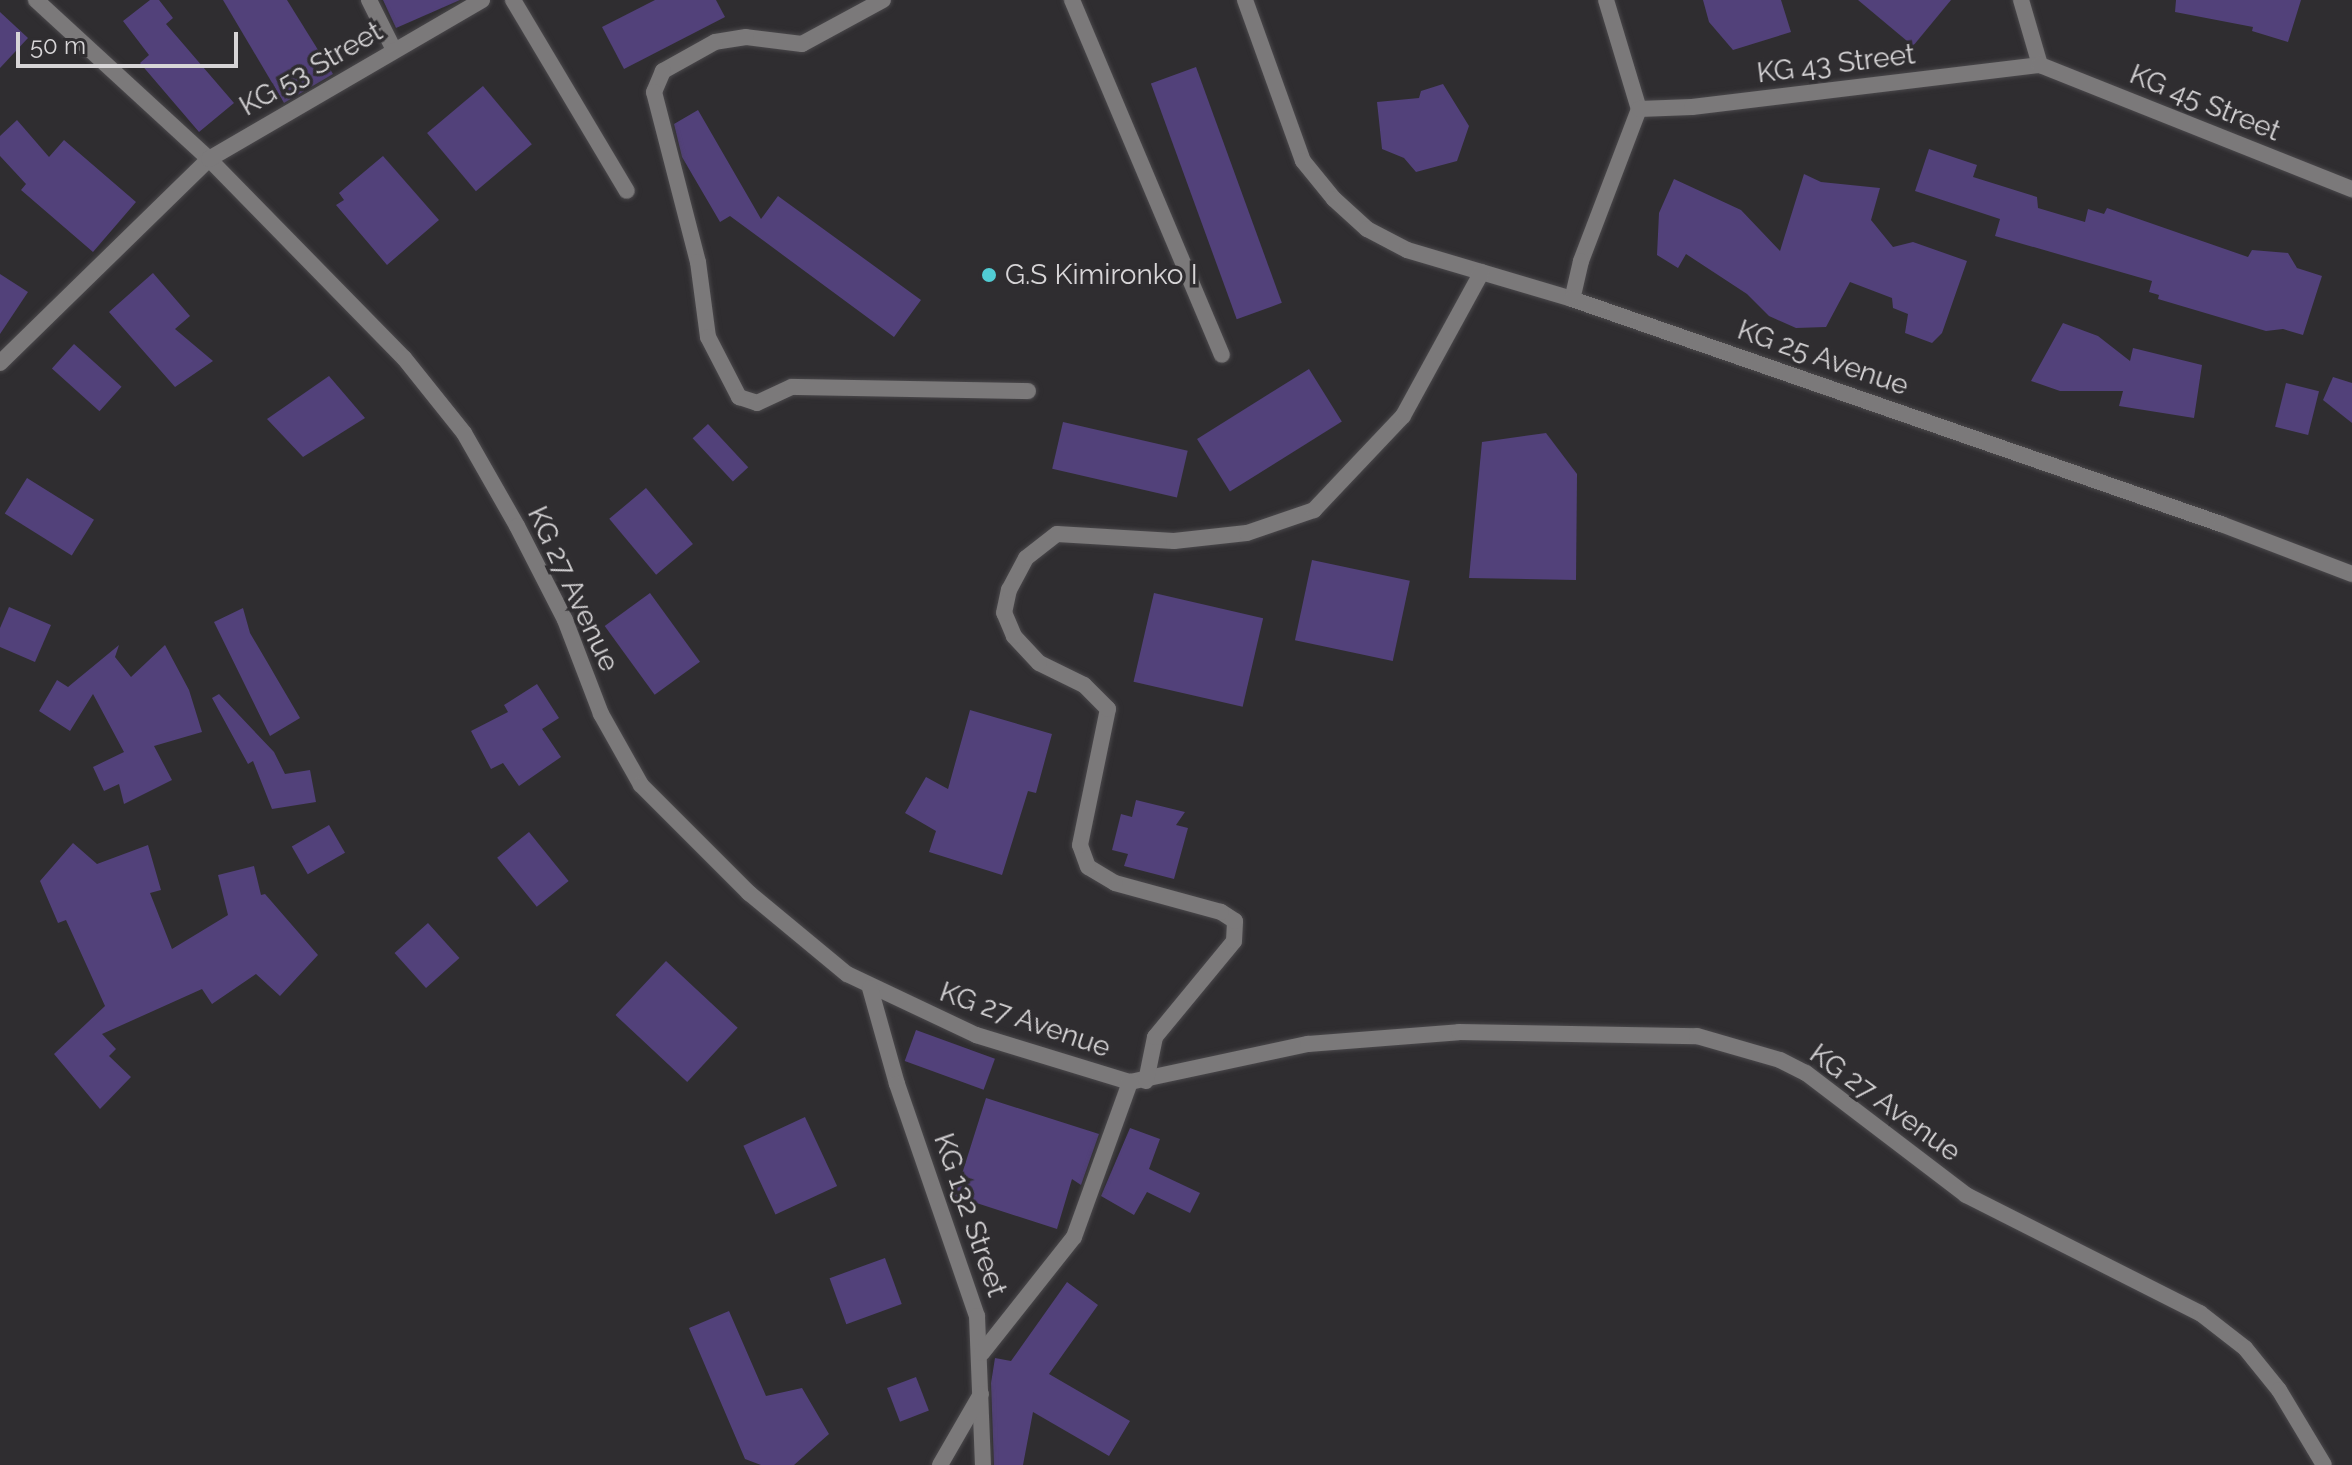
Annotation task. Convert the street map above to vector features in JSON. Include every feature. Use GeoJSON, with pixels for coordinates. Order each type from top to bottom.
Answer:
{"type":"FeatureCollection","features":[{"type":"Feature","properties":{"kind":"street","name":"KG 27 Avenue"},"geometry":{"type":"LineString","coordinates":[[36,0],[209,159],[404,358],[464,433],[565,620],[601,714],[641,785],[749,893],[870,988],[976,1035],[1138,1081],[1308,1044],[1459,1032],[1697,1036],[1780,1060],[1806,1073],[1966,1195],[2200,1313],[2245,1348],[2279,1390],[2324,1465]]}},
{"type":"Feature","properties":{"kind":"street"},"geometry":{"type":"LineString","coordinates":[[369,0],[394,50]]}},
{"type":"Feature","properties":{"kind":"street","name":"KG 53 Street"},"geometry":{"type":"LineString","coordinates":[[0,363],[209,159],[482,0]]}},
{"type":"Feature","properties":{"kind":"street"},"geometry":{"type":"LineString","coordinates":[[513,0],[627,191]]}},
{"type":"Feature","properties":{"kind":"street"},"geometry":{"type":"LineString","coordinates":[[883,0],[802,44],[746,37],[715,42],[663,71],[654,92],[698,262],[708,337],[739,397],[757,403],[792,387],[1028,391]]}},
{"type":"Feature","properties":{"kind":"street"},"geometry":{"type":"LineString","coordinates":[[1072,0],[1222,355]]}},
{"type":"Feature","properties":{"kind":"street","name":"KG 25 Avenue"},"geometry":{"type":"LineString","coordinates":[[1245,0],[1303,161],[1334,199],[1367,229],[1407,250],[1572,299],[2221,524],[2352,574]]}},
{"type":"Feature","properties":{"kind":"street"},"geometry":{"type":"LineString","coordinates":[[1572,299],[1581,261],[1639,109],[1606,0]]}},
{"type":"Feature","properties":{"kind":"street"},"geometry":{"type":"LineString","coordinates":[[2021,0],[2040,65]]}},
{"type":"Feature","properties":{"kind":"street","name":"KG 43 Street"},"geometry":{"type":"LineString","coordinates":[[1639,109],[1692,107],[2040,65]]}},
{"type":"Feature","properties":{"kind":"street","name":"KG 45 Street"},"geometry":{"type":"LineString","coordinates":[[2040,65],[2352,189]]}},
{"type":"Feature","properties":{"kind":"street"},"geometry":{"type":"LineString","coordinates":[[982,1353],[1074,1237],[1155,1037],[1234,941],[1235,921],[1221,912],[1115,883],[1088,867],[1080,845],[1108,709],[1084,685],[1039,663],[1014,636],[1004,613],[1009,590],[1026,558],[1057,534],[1174,541],[1247,533],[1314,510],[1403,416],[1482,272]]}},
{"type":"Feature","properties":{"kind":"street","name":"KG 132 Street"},"geometry":{"type":"LineString","coordinates":[[870,988],[897,1084],[970,1291],[982,1353],[983,1465]]}},
{"type":"Feature","properties":{"kind":"street"},"geometry":{"type":"LineString","coordinates":[[940,1465],[981,1394]]}},
{"type":"Feature","properties":{"kind":"building"},"geometry":{"type":"Polygon","coordinates":[[[150,0],[159,0],[173,18],[166,24],[234,103],[199,132],[140,63],[149,55],[123,21],[150,0]]]}},
{"type":"Feature","properties":{"kind":"building"},"geometry":{"type":"Polygon","coordinates":[[[223,0],[287,0],[333,74],[284,103],[223,0]]]}},
{"type":"Feature","properties":{"kind":"building"},"geometry":{"type":"Polygon","coordinates":[[[383,0],[460,0],[396,28],[383,0]]]}},
{"type":"Feature","properties":{"kind":"building"},"geometry":{"type":"Polygon","coordinates":[[[655,0],[716,0],[725,17],[624,69],[602,27],[655,0]]]}},
{"type":"Feature","properties":{"kind":"building"},"geometry":{"type":"Polygon","coordinates":[[[1703,0],[1781,0],[1791,32],[1733,50],[1709,22],[1703,0]]]}},
{"type":"Feature","properties":{"kind":"building"},"geometry":{"type":"Polygon","coordinates":[[[1858,0],[1951,0],[1913,46],[1858,0]]]}},
{"type":"Feature","properties":{"kind":"building"},"geometry":{"type":"Polygon","coordinates":[[[2176,0],[2301,0],[2288,42],[2252,31],[2253,27],[2175,12],[2176,0]]]}},
{"type":"Feature","properties":{"kind":"building"},"geometry":{"type":"Polygon","coordinates":[[[0,12],[28,38],[0,68],[0,12]]]}},
{"type":"Feature","properties":{"kind":"building"},"geometry":{"type":"Polygon","coordinates":[[[1196,67],[1282,303],[1237,319],[1151,83],[1196,67]]]}},
{"type":"Feature","properties":{"kind":"building"},"geometry":{"type":"Polygon","coordinates":[[[1443,84],[1469,126],[1457,161],[1416,172],[1404,158],[1382,149],[1377,102],[1419,98],[1421,91],[1443,84]]]}},
{"type":"Feature","properties":{"kind":"building"},"geometry":{"type":"Polygon","coordinates":[[[483,86],[532,144],[476,191],[427,133],[483,86]]]}},
{"type":"Feature","properties":{"kind":"building"},"geometry":{"type":"Polygon","coordinates":[[[698,110],[761,219],[778,196],[921,300],[894,337],[730,216],[720,222],[682,157],[674,124],[698,110]]]}},
{"type":"Feature","properties":{"kind":"building"},"geometry":{"type":"Polygon","coordinates":[[[17,120],[49,157],[64,140],[136,202],[93,252],[21,190],[26,184],[0,156],[0,136],[17,120]]]}},
{"type":"Feature","properties":{"kind":"building"},"geometry":{"type":"Polygon","coordinates":[[[1929,149],[1977,165],[1973,177],[2037,197],[2038,208],[2085,222],[2088,209],[2104,214],[2107,208],[2248,257],[2252,250],[2288,253],[2297,268],[2322,276],[2303,335],[2283,329],[2266,331],[2158,299],[2159,295],[2149,292],[2152,281],[1995,236],[2000,219],[1915,191],[1929,149]]]}},
{"type":"Feature","properties":{"kind":"building"},"geometry":{"type":"Polygon","coordinates":[[[383,156],[439,220],[387,265],[336,205],[344,200],[339,193],[383,156]]]}},
{"type":"Feature","properties":{"kind":"building"},"geometry":{"type":"Polygon","coordinates":[[[1804,174],[1821,182],[1880,188],[1871,220],[1893,247],[1913,242],[1967,261],[1942,333],[1932,343],[1905,333],[1908,314],[1893,308],[1892,298],[1850,282],[1826,327],[1796,328],[1769,316],[1747,294],[1686,254],[1678,268],[1657,255],[1659,213],[1674,179],[1741,210],[1780,251],[1804,174]]]}},
{"type":"Feature","properties":{"kind":"building"},"geometry":{"type":"Polygon","coordinates":[[[153,273],[190,316],[175,329],[213,361],[175,387],[109,312],[153,273]]]}},
{"type":"Feature","properties":{"kind":"building"},"geometry":{"type":"Polygon","coordinates":[[[0,274],[28,292],[0,334],[0,274]]]}},
{"type":"Feature","properties":{"kind":"building"},"geometry":{"type":"Polygon","coordinates":[[[2063,323],[2098,336],[2130,361],[2133,348],[2202,365],[2194,418],[2119,406],[2123,391],[2060,391],[2031,381],[2063,323]]]}},
{"type":"Feature","properties":{"kind":"building"},"geometry":{"type":"Polygon","coordinates":[[[74,344],[122,387],[99,411],[52,369],[74,344]]]}},
{"type":"Feature","properties":{"kind":"building"},"geometry":{"type":"Polygon","coordinates":[[[1309,369],[1342,422],[1230,492],[1197,439],[1309,369]]]}},
{"type":"Feature","properties":{"kind":"building"},"geometry":{"type":"Polygon","coordinates":[[[329,376],[365,418],[303,457],[267,419],[329,376]]]}},
{"type":"Feature","properties":{"kind":"building"},"geometry":{"type":"Polygon","coordinates":[[[2333,377],[2352,383],[2352,423],[2323,400],[2333,377]]]}},
{"type":"Feature","properties":{"kind":"building"},"geometry":{"type":"Polygon","coordinates":[[[2286,383],[2319,391],[2308,435],[2275,427],[2286,383]]]}},
{"type":"Feature","properties":{"kind":"building"},"geometry":{"type":"Polygon","coordinates":[[[1063,422],[1188,451],[1177,498],[1052,469],[1063,422]]]}},
{"type":"Feature","properties":{"kind":"building"},"geometry":{"type":"Polygon","coordinates":[[[708,424],[748,467],[733,481],[693,438],[708,424]]]}},
{"type":"Feature","properties":{"kind":"building"},"geometry":{"type":"Polygon","coordinates":[[[1546,433],[1577,474],[1576,580],[1469,578],[1482,442],[1546,433]]]}},
{"type":"Feature","properties":{"kind":"building"},"geometry":{"type":"Polygon","coordinates":[[[27,478],[94,520],[72,555],[5,514],[27,478]]]}},
{"type":"Feature","properties":{"kind":"building"},"geometry":{"type":"Polygon","coordinates":[[[646,488],[693,544],[656,575],[609,519],[646,488]]]}},
{"type":"Feature","properties":{"kind":"building"},"geometry":{"type":"Polygon","coordinates":[[[1312,560],[1410,581],[1393,661],[1295,640],[1312,560]]]}},
{"type":"Feature","properties":{"kind":"building"},"geometry":{"type":"Polygon","coordinates":[[[650,593],[700,662],[655,695],[605,626],[650,593]]]}},
{"type":"Feature","properties":{"kind":"building"},"geometry":{"type":"Polygon","coordinates":[[[1154,593],[1263,618],[1243,707],[1134,682],[1154,593]]]}},
{"type":"Feature","properties":{"kind":"building"},"geometry":{"type":"Polygon","coordinates":[[[9,607],[51,625],[35,662],[0,647],[0,628],[9,607]]]}},
{"type":"Feature","properties":{"kind":"building"},"geometry":{"type":"Polygon","coordinates":[[[243,608],[250,633],[300,718],[270,736],[214,622],[243,608]]]}},
{"type":"Feature","properties":{"kind":"building"},"geometry":{"type":"Polygon","coordinates":[[[119,645],[115,657],[131,677],[165,645],[189,690],[202,732],[154,746],[172,780],[124,804],[119,784],[104,791],[93,767],[124,752],[93,694],[70,731],[39,711],[57,680],[68,687],[119,645]]]}},
{"type":"Feature","properties":{"kind":"building"},"geometry":{"type":"Polygon","coordinates":[[[537,684],[559,718],[542,729],[561,757],[519,786],[503,763],[491,769],[471,731],[508,712],[504,705],[537,684]]]}},
{"type":"Feature","properties":{"kind":"building"},"geometry":{"type":"Polygon","coordinates":[[[219,694],[274,752],[285,774],[310,770],[316,802],[272,809],[253,761],[248,764],[212,698],[219,694]]]}},
{"type":"Feature","properties":{"kind":"building"},"geometry":{"type":"Polygon","coordinates":[[[970,710],[1052,734],[1036,793],[1028,791],[1002,875],[929,852],[936,831],[905,813],[926,777],[948,789],[970,710]]]}},
{"type":"Feature","properties":{"kind":"building"},"geometry":{"type":"Polygon","coordinates":[[[1136,800],[1185,812],[1176,825],[1188,828],[1174,879],[1124,866],[1128,854],[1112,850],[1121,814],[1132,817],[1136,800]]]}},
{"type":"Feature","properties":{"kind":"building"},"geometry":{"type":"Polygon","coordinates":[[[329,825],[345,853],[308,874],[292,846],[329,825]]]}},
{"type":"Feature","properties":{"kind":"building"},"geometry":{"type":"Polygon","coordinates":[[[529,832],[569,881],[537,907],[497,858],[529,832]]]}},
{"type":"Feature","properties":{"kind":"building"},"geometry":{"type":"Polygon","coordinates":[[[73,843],[97,864],[148,845],[161,890],[150,893],[172,949],[228,915],[218,875],[254,866],[261,895],[265,894],[318,955],[280,996],[256,974],[212,1004],[202,989],[102,1034],[116,1049],[109,1056],[131,1077],[100,1109],[54,1054],[105,1006],[66,920],[58,923],[40,881],[73,843]]]}},
{"type":"Feature","properties":{"kind":"building"},"geometry":{"type":"Polygon","coordinates":[[[428,923],[459,958],[426,988],[395,953],[428,923]]]}},
{"type":"Feature","properties":{"kind":"building"},"geometry":{"type":"Polygon","coordinates":[[[666,961],[738,1028],[687,1082],[616,1015],[666,961]]]}},
{"type":"Feature","properties":{"kind":"building"},"geometry":{"type":"Polygon","coordinates":[[[916,1030],[995,1059],[984,1090],[905,1061],[916,1030]]]}},
{"type":"Feature","properties":{"kind":"building"},"geometry":{"type":"Polygon","coordinates":[[[986,1098],[1099,1134],[1081,1185],[1072,1179],[1057,1229],[955,1196],[986,1098]]]}},
{"type":"Feature","properties":{"kind":"building"},"geometry":{"type":"Polygon","coordinates":[[[805,1117],[837,1186],[775,1215],[743,1146],[805,1117]]]}},
{"type":"Feature","properties":{"kind":"building"},"geometry":{"type":"Polygon","coordinates":[[[1130,1128],[1160,1139],[1149,1169],[1200,1193],[1190,1213],[1147,1192],[1134,1215],[1101,1196],[1130,1128]]]}},
{"type":"Feature","properties":{"kind":"building"},"geometry":{"type":"Polygon","coordinates":[[[885,1258],[902,1304],[846,1324],[830,1278],[885,1258]]]}},
{"type":"Feature","properties":{"kind":"building"},"geometry":{"type":"Polygon","coordinates":[[[1067,1282],[1098,1305],[1049,1374],[1130,1421],[1109,1456],[1033,1412],[1023,1465],[994,1465],[991,1383],[995,1358],[1011,1361],[1067,1282]]]}},
{"type":"Feature","properties":{"kind":"building"},"geometry":{"type":"Polygon","coordinates":[[[729,1311],[766,1396],[802,1388],[829,1434],[794,1465],[761,1465],[745,1459],[689,1328],[729,1311]]]}},
{"type":"Feature","properties":{"kind":"building"},"geometry":{"type":"Polygon","coordinates":[[[916,1377],[929,1411],[900,1422],[887,1388],[916,1377]]]}},
{"type":"Feature","properties":{"kind":"place","name":"G.S Kimironko I"},"geometry":{"type":"Point","coordinates":[989,275]}}]}
